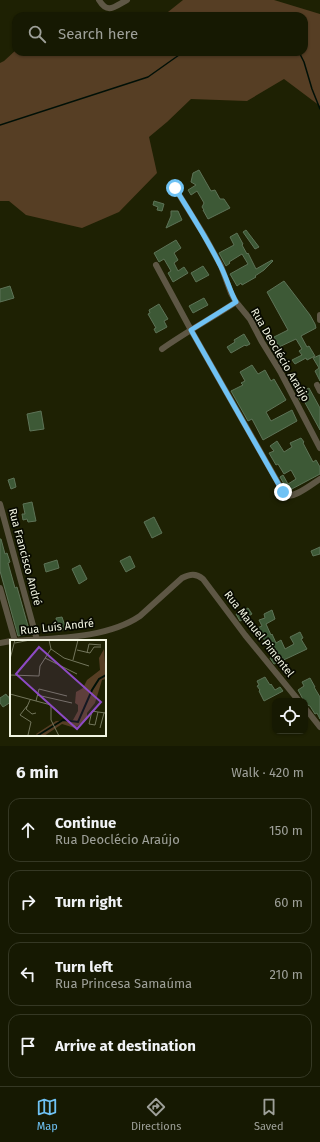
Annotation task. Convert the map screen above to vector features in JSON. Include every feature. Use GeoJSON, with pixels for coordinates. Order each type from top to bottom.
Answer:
{"type":"FeatureCollection","features":[{"type":"Feature","properties":{"kind":"street"},"geometry":{"type":"LineString","coordinates":[[99,0],[107,9],[110,9],[127,0]]}},
{"type":"Feature","properties":{"kind":"street","name":"Rua Deoclécio Araújo"},"geometry":{"type":"LineString","coordinates":[[175,188],[218,260],[236,302],[246,313],[254,326],[281,373],[320,448]]}},
{"type":"Feature","properties":{"kind":"street"},"geometry":{"type":"LineString","coordinates":[[156,265],[191,330],[285,495],[288,496],[295,494],[320,480]]}},
{"type":"Feature","properties":{"kind":"street"},"geometry":{"type":"LineString","coordinates":[[162,349],[236,302]]}},
{"type":"Feature","properties":{"kind":"street"},"geometry":{"type":"LineString","coordinates":[[320,315],[320,320]]}},
{"type":"Feature","properties":{"kind":"street"},"geometry":{"type":"LineString","coordinates":[[317,385],[320,391]]}},
{"type":"Feature","properties":{"kind":"street","name":"Rua Francisco André"},"geometry":{"type":"LineString","coordinates":[[0,504],[38,640]]}},
{"type":"Feature","properties":{"kind":"street","name":"Rua Luís André"},"geometry":{"type":"LineString","coordinates":[[38,640],[98,633],[125,625],[140,616],[186,576],[195,575],[203,579]]}},
{"type":"Feature","properties":{"kind":"street","name":"Rua Manuel Pimentel"},"geometry":{"type":"LineString","coordinates":[[203,579],[245,635],[297,698]]}},
{"type":"Feature","properties":{"kind":"street"},"geometry":{"type":"LineString","coordinates":[[0,588],[13,640]]}},
{"type":"Feature","properties":{"kind":"street","name":"Rua Luís André"},"geometry":{"type":"LineString","coordinates":[[0,643],[10,641]]}},
{"type":"Feature","properties":{"kind":"street"},"geometry":{"type":"LineString","coordinates":[[308,712],[320,727]]}},
{"type":"Feature","properties":{"kind":"shaded area"},"geometry":{"type":"Polygon","coordinates":[[[183,0],[274,0],[320,14],[320,106],[284,79],[247,101],[191,99],[149,137],[157,173],[119,212],[82,228],[26,215],[9,201],[0,201],[0,63],[12,54],[12,56],[308,56],[308,12],[168,12],[183,0]]]}},
{"type":"Feature","properties":{"kind":"building"},"geometry":{"type":"Polygon","coordinates":[[[199,170],[211,191],[215,190],[220,199],[224,199],[230,208],[208,219],[202,207],[204,203],[197,191],[191,195],[188,190],[196,185],[191,182],[193,173],[199,170]]]}},
{"type":"Feature","properties":{"kind":"building"},"geometry":{"type":"Polygon","coordinates":[[[154,201],[164,204],[162,211],[157,210],[158,207],[153,205],[154,201]]]}},
{"type":"Feature","properties":{"kind":"building"},"geometry":{"type":"Polygon","coordinates":[[[171,211],[178,211],[182,220],[166,228],[171,216],[171,211]]]}},
{"type":"Feature","properties":{"kind":"building"},"geometry":{"type":"Polygon","coordinates":[[[246,230],[259,247],[255,249],[243,232],[246,230]]]}},
{"type":"Feature","properties":{"kind":"building"},"geometry":{"type":"Polygon","coordinates":[[[237,233],[256,269],[272,260],[273,261],[255,276],[256,277],[242,285],[241,283],[237,286],[230,274],[248,264],[242,254],[229,262],[230,263],[226,266],[219,253],[234,245],[230,237],[237,233]]]}},
{"type":"Feature","properties":{"kind":"building"},"geometry":{"type":"Polygon","coordinates":[[[176,240],[181,248],[174,253],[178,260],[174,263],[178,271],[184,267],[188,273],[173,282],[168,273],[171,271],[164,259],[159,262],[154,253],[176,240]]]}},
{"type":"Feature","properties":{"kind":"building"},"geometry":{"type":"Polygon","coordinates":[[[203,266],[209,275],[196,282],[191,273],[203,266]]]}},
{"type":"Feature","properties":{"kind":"building"},"geometry":{"type":"Polygon","coordinates":[[[284,281],[310,315],[316,328],[301,336],[307,347],[309,346],[315,356],[307,360],[306,358],[295,364],[292,360],[302,355],[299,351],[302,349],[296,339],[279,347],[274,337],[288,330],[267,292],[284,281]]]}},
{"type":"Feature","properties":{"kind":"building"},"geometry":{"type":"Polygon","coordinates":[[[10,286],[14,298],[0,302],[0,289],[10,286]]]}},
{"type":"Feature","properties":{"kind":"building"},"geometry":{"type":"Polygon","coordinates":[[[204,298],[208,305],[193,313],[189,306],[204,298]]]}},
{"type":"Feature","properties":{"kind":"building"},"geometry":{"type":"Polygon","coordinates":[[[159,304],[168,319],[164,321],[167,327],[156,333],[154,329],[156,328],[148,314],[150,313],[149,310],[159,304]]]}},
{"type":"Feature","properties":{"kind":"building"},"geometry":{"type":"Polygon","coordinates":[[[244,334],[250,344],[245,345],[231,353],[227,347],[235,342],[234,340],[244,334]]]}},
{"type":"Feature","properties":{"kind":"building"},"geometry":{"type":"Polygon","coordinates":[[[320,355],[320,381],[315,371],[319,368],[313,358],[320,355]]]}},
{"type":"Feature","properties":{"kind":"building"},"geometry":{"type":"Polygon","coordinates":[[[252,365],[258,374],[265,370],[271,381],[274,379],[286,400],[266,412],[271,421],[292,410],[297,421],[263,440],[252,419],[248,421],[231,391],[243,385],[241,383],[245,381],[240,372],[252,365]]]}},
{"type":"Feature","properties":{"kind":"building"},"geometry":{"type":"Polygon","coordinates":[[[309,388],[320,408],[320,430],[303,399],[300,400],[297,394],[309,388]]]}},
{"type":"Feature","properties":{"kind":"building"},"geometry":{"type":"Polygon","coordinates":[[[41,411],[44,429],[30,431],[27,414],[41,411]]]}},
{"type":"Feature","properties":{"kind":"building"},"geometry":{"type":"Polygon","coordinates":[[[301,438],[313,462],[316,460],[320,467],[320,474],[288,491],[280,477],[283,475],[288,484],[296,479],[291,470],[284,474],[278,464],[276,465],[269,453],[274,451],[270,446],[277,441],[284,452],[292,447],[290,443],[301,438]]]}},
{"type":"Feature","properties":{"kind":"building"},"geometry":{"type":"Polygon","coordinates":[[[14,478],[16,487],[11,489],[8,480],[14,478]]]}},
{"type":"Feature","properties":{"kind":"building"},"geometry":{"type":"Polygon","coordinates":[[[32,502],[36,521],[28,522],[27,519],[23,520],[22,514],[25,514],[23,504],[32,502]]]}},
{"type":"Feature","properties":{"kind":"building"},"geometry":{"type":"Polygon","coordinates":[[[154,517],[162,533],[152,538],[144,522],[154,517]]]}},
{"type":"Feature","properties":{"kind":"building"},"geometry":{"type":"Polygon","coordinates":[[[0,539],[5,554],[7,553],[10,562],[8,563],[15,588],[17,587],[30,633],[23,635],[18,636],[0,571],[0,539]]]}},
{"type":"Feature","properties":{"kind":"building"},"geometry":{"type":"Polygon","coordinates":[[[320,547],[320,554],[313,556],[311,551],[320,547]]]}},
{"type":"Feature","properties":{"kind":"building"},"geometry":{"type":"Polygon","coordinates":[[[130,556],[135,567],[126,572],[120,561],[130,556]]]}},
{"type":"Feature","properties":{"kind":"building"},"geometry":{"type":"Polygon","coordinates":[[[57,560],[59,568],[46,572],[44,564],[57,560]]]}},
{"type":"Feature","properties":{"kind":"building"},"geometry":{"type":"Polygon","coordinates":[[[80,565],[87,579],[79,584],[72,569],[80,565]]]}},
{"type":"Feature","properties":{"kind":"building"},"geometry":{"type":"Polygon","coordinates":[[[248,608],[252,614],[240,621],[236,614],[248,608]]]}},
{"type":"Feature","properties":{"kind":"building"},"geometry":{"type":"Polygon","coordinates":[[[272,610],[275,619],[266,624],[276,643],[281,640],[285,649],[294,644],[290,637],[300,632],[303,638],[301,639],[307,649],[274,664],[270,658],[272,657],[262,635],[260,636],[257,628],[262,626],[259,620],[265,618],[264,614],[272,610]]]}},
{"type":"Feature","properties":{"kind":"building"},"geometry":{"type":"Polygon","coordinates":[[[62,617],[66,629],[59,631],[56,618],[62,617]]]}},
{"type":"Feature","properties":{"kind":"building"},"geometry":{"type":"Polygon","coordinates":[[[265,677],[275,690],[280,687],[283,691],[264,701],[257,686],[259,685],[257,681],[265,677]]]}},
{"type":"Feature","properties":{"kind":"building"},"geometry":{"type":"Polygon","coordinates":[[[310,678],[320,697],[320,719],[317,713],[315,714],[308,705],[308,698],[302,698],[298,690],[304,686],[302,682],[310,678]]]}},
{"type":"Feature","properties":{"kind":"building"},"geometry":{"type":"Polygon","coordinates":[[[6,694],[10,703],[3,707],[0,703],[0,698],[6,694]]]}},
{"type":"Feature","properties":{"kind":"waterway"},"geometry":{"type":"LineString","coordinates":[[0,125],[148,77],[178,56]]}},
{"type":"Feature","properties":{"kind":"waterway"},"geometry":{"type":"LineString","coordinates":[[301,56],[320,109]]}},
{"type":"Feature","properties":{"kind":"route"},"geometry":{"type":"LineString","coordinates":[[175,188],[221,266],[236,302],[216,316],[191,330],[283,492]]}}]}
